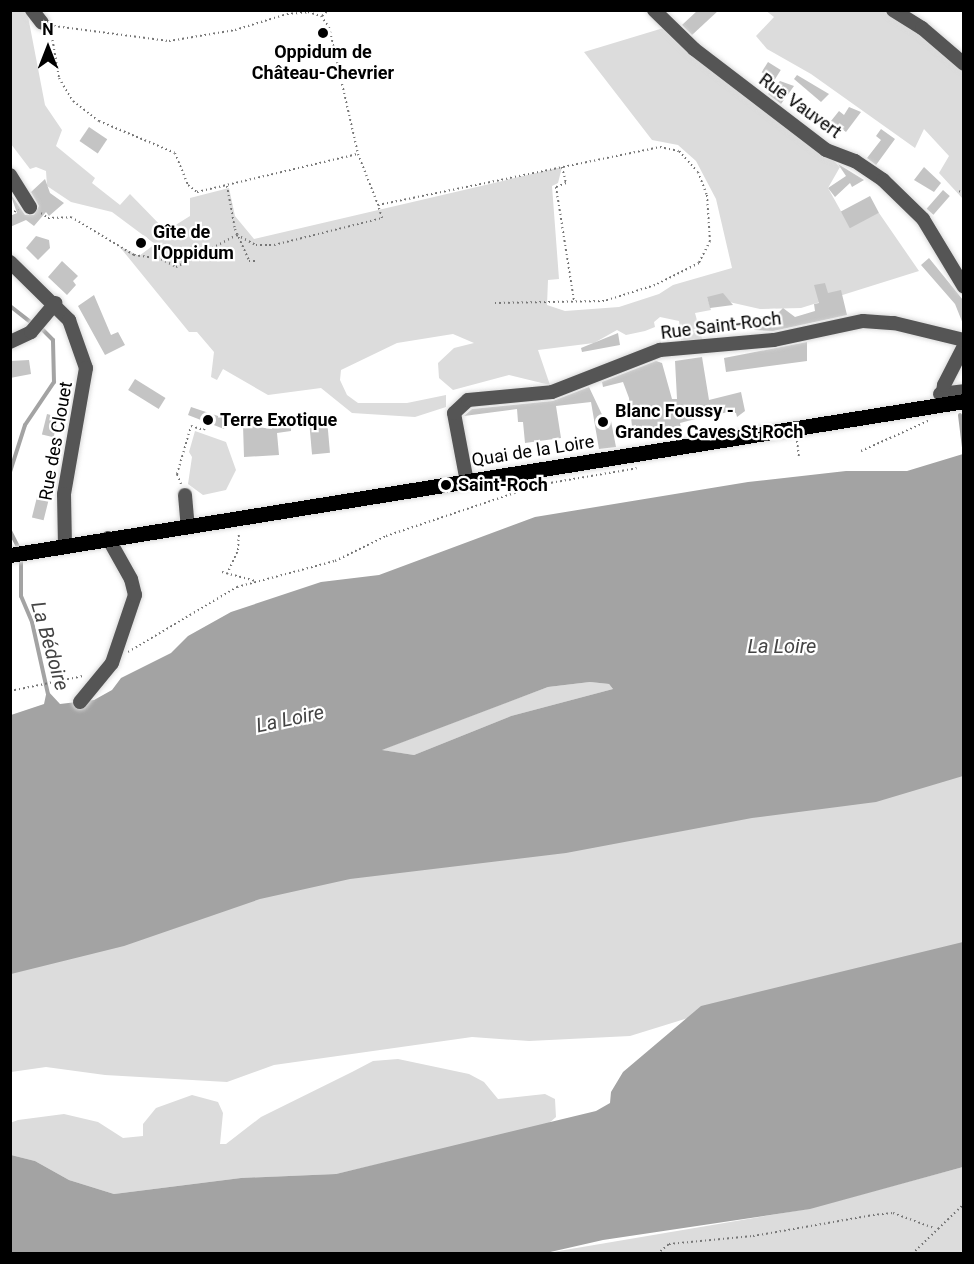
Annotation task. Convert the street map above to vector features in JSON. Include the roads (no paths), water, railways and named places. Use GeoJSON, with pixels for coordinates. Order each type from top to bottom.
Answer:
{"type":"FeatureCollection","features":[{"type":"Feature","properties":{"kind":"main road","name":"Quai de la Loire"},"geometry":{"type":"LineString","coordinates":[[65,546],[466,482],[939,401],[963,400]]}},
{"type":"Feature","properties":{"kind":"main road"},"geometry":{"type":"LineString","coordinates":[[17,554],[65,546]]}},
{"type":"Feature","properties":{"kind":"street"},"geometry":{"type":"LineString","coordinates":[[32,10],[46,24]]}},
{"type":"Feature","properties":{"kind":"street","name":"Rue Vauvert"},"geometry":{"type":"LineString","coordinates":[[654,10],[694,49],[826,150],[855,161],[891,188],[923,219],[963,287]]}},
{"type":"Feature","properties":{"kind":"street"},"geometry":{"type":"LineString","coordinates":[[893,10],[922,28],[963,64]]}},
{"type":"Feature","properties":{"kind":"street"},"geometry":{"type":"LineString","coordinates":[[10,175],[30,207]]}},
{"type":"Feature","properties":{"kind":"street","name":"Rue des Clouet"},"geometry":{"type":"LineString","coordinates":[[10,262],[55,303],[69,320],[86,368],[86,387],[64,494],[65,546]]}},
{"type":"Feature","properties":{"kind":"street"},"geometry":{"type":"LineString","coordinates":[[10,342],[31,332],[55,303]]}},
{"type":"Feature","properties":{"kind":"street","name":"Rue Saint-Roch"},"geometry":{"type":"LineString","coordinates":[[466,482],[454,413],[468,400],[552,392],[660,350],[774,340],[863,321],[894,323],[963,340]]}},
{"type":"Feature","properties":{"kind":"street"},"geometry":{"type":"LineString","coordinates":[[939,401],[963,346]]}},
{"type":"Feature","properties":{"kind":"street"},"geometry":{"type":"LineString","coordinates":[[939,401],[963,391]]}},
{"type":"Feature","properties":{"kind":"street"},"geometry":{"type":"LineString","coordinates":[[185,495],[188,527]]}},
{"type":"Feature","properties":{"kind":"street"},"geometry":{"type":"LineString","coordinates":[[80,702],[112,663],[135,595],[131,579],[108,538]]}},
{"type":"Feature","properties":{"kind":"water","name":"La Loire"},"geometry":{"type":"Polygon","coordinates":[[[963,454],[963,776],[876,802],[752,818],[566,853],[350,879],[260,899],[124,946],[11,974],[11,715],[44,704],[47,690],[60,704],[94,700],[112,690],[121,678],[171,653],[188,636],[231,612],[321,582],[379,575],[535,517],[748,482],[846,471],[907,471],[963,454]],[[590,682],[548,687],[382,750],[414,755],[511,716],[613,689],[609,684],[590,682]]]}},
{"type":"Feature","properties":{"kind":"water"},"geometry":{"type":"Polygon","coordinates":[[[963,942],[963,1167],[810,1209],[603,1240],[546,1253],[11,1253],[11,1155],[35,1161],[69,1180],[114,1194],[241,1178],[336,1174],[596,1111],[610,1103],[611,1092],[623,1072],[701,1006],[963,942]]]}},
{"type":"Feature","properties":{"kind":"waterway","name":"La Bédoire"},"geometry":{"type":"LineString","coordinates":[[10,306],[33,324]]}},
{"type":"Feature","properties":{"kind":"waterway","name":"La Bédoire"},"geometry":{"type":"LineString","coordinates":[[10,472],[25,425],[54,382],[53,340],[40,327]]}},
{"type":"Feature","properties":{"kind":"waterway"},"geometry":{"type":"LineString","coordinates":[[960,415],[964,449]]}},
{"type":"Feature","properties":{"kind":"waterway","name":"La Bédoire"},"geometry":{"type":"LineString","coordinates":[[10,531],[19,549]]}},
{"type":"Feature","properties":{"kind":"waterway","name":"La Bédoire"},"geometry":{"type":"LineString","coordinates":[[21,556],[21,596],[32,622],[48,694]]}},
{"type":"Feature","properties":{"kind":"place","name":"Oppidum de Château-Chevrier"},"geometry":{"type":"Point","coordinates":[323,33]}},
{"type":"Feature","properties":{"kind":"place","name":"Gîte de l'Oppidum"},"geometry":{"type":"Point","coordinates":[141,243]}},
{"type":"Feature","properties":{"kind":"place","name":"Terre Exotique"},"geometry":{"type":"Point","coordinates":[208,420]}},
{"type":"Feature","properties":{"kind":"place","name":"Blanc Foussy - Grandes Caves St Roch"},"geometry":{"type":"Point","coordinates":[603,422]}},
{"type":"Feature","properties":{"kind":"place","name":"Saint-Roch"},"geometry":{"type":"Point","coordinates":[446,485]}}]}
